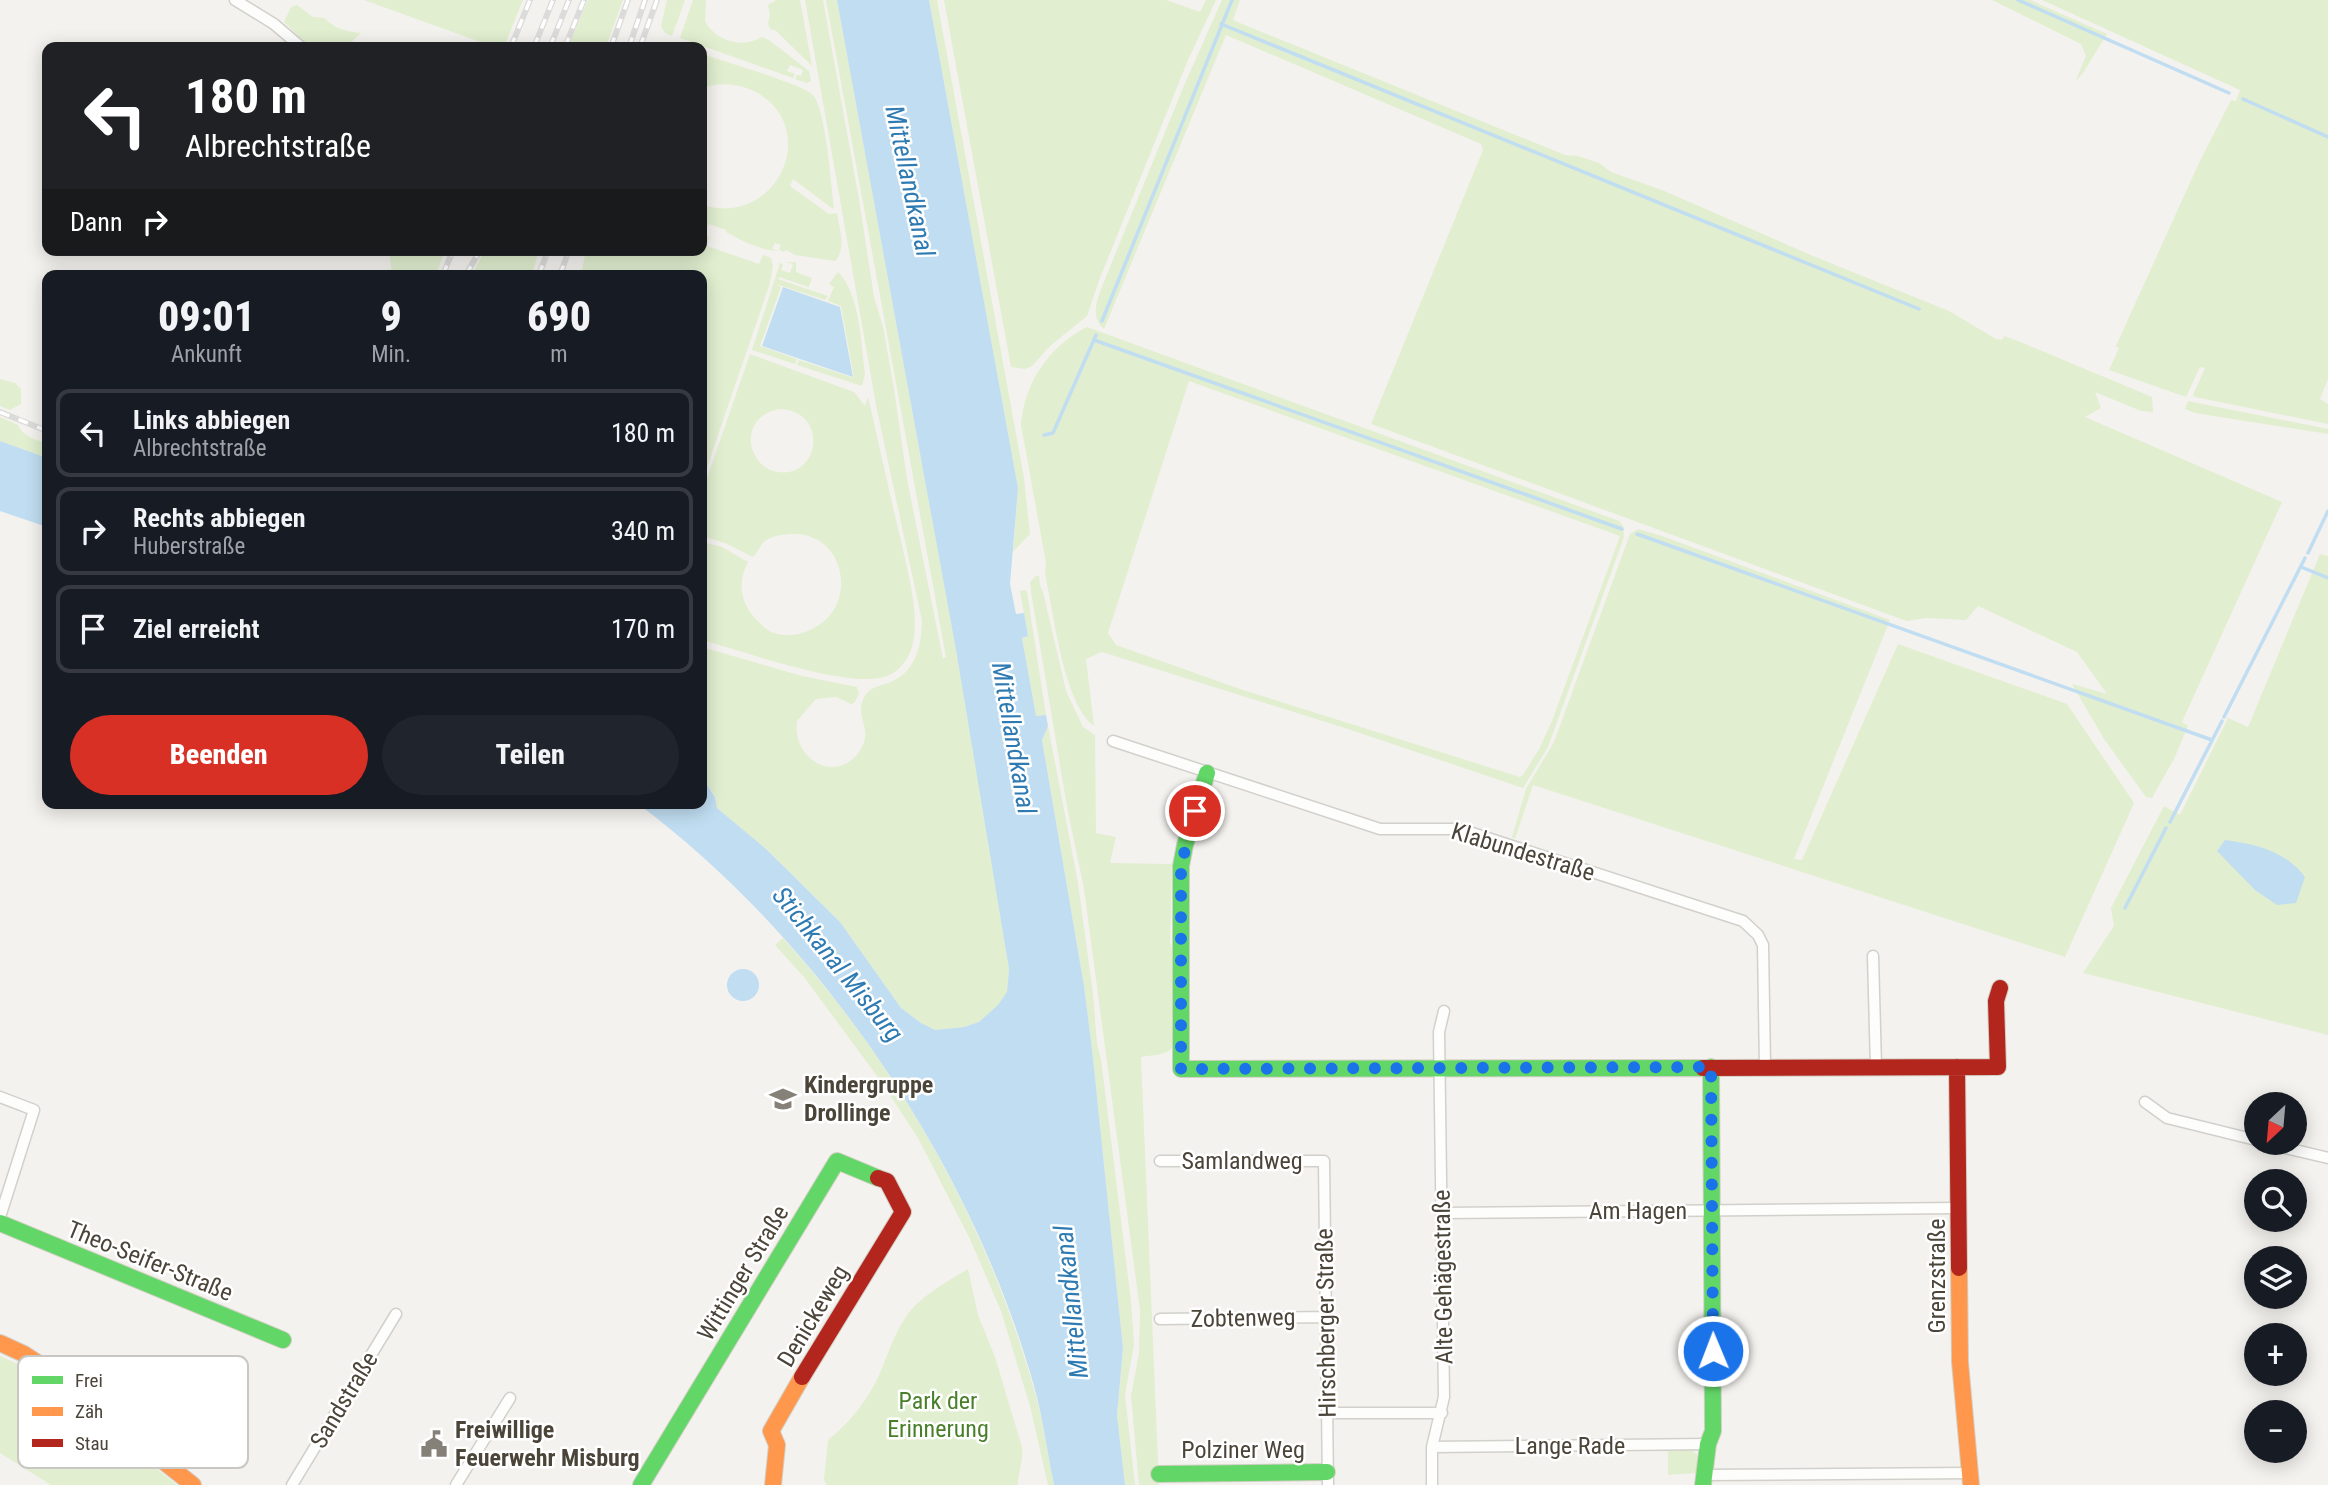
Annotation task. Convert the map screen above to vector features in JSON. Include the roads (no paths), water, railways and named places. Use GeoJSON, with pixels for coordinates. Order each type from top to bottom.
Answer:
{"type":"FeatureCollection","features":[{"type":"Feature","properties":{"kind":"street"},"geometry":{"type":"LineString","coordinates":[[235,0],[274,24],[295,42]]}},
{"type":"Feature","properties":{"kind":"street","name":"Klabundestraße"},"geometry":{"type":"LineString","coordinates":[[1113,741],[1380,829],[1460,829],[1743,921],[1752,927],[1763,944],[1765,1067]]}},
{"type":"Feature","properties":{"kind":"street"},"geometry":{"type":"LineString","coordinates":[[1208,773],[1181,866],[1181,1069],[1998,1067],[1996,1001],[2000,988]]}},
{"type":"Feature","properties":{"kind":"street"},"geometry":{"type":"LineString","coordinates":[[1873,956],[1876,1067]]}},
{"type":"Feature","properties":{"kind":"street","name":"Alte Gehägestraße"},"geometry":{"type":"LineString","coordinates":[[1432,1485],[1432,1447],[1444,1397],[1439,1032],[1444,1011]]}},
{"type":"Feature","properties":{"kind":"street"},"geometry":{"type":"LineString","coordinates":[[1711,1067],[1713,1431],[1704,1480],[1971,1479]]}},
{"type":"Feature","properties":{"kind":"street","name":"Grenzstraße"},"geometry":{"type":"LineString","coordinates":[[1957,1067],[1961,1370],[1971,1479]]}},
{"type":"Feature","properties":{"kind":"street"},"geometry":{"type":"LineString","coordinates":[[0,1097],[34,1110],[0,1217]]}},
{"type":"Feature","properties":{"kind":"street"},"geometry":{"type":"LineString","coordinates":[[2145,1102],[2167,1118],[2244,1137]]}},
{"type":"Feature","properties":{"kind":"street"},"geometry":{"type":"LineString","coordinates":[[2307,1153],[2328,1158]]}},
{"type":"Feature","properties":{"kind":"street","name":"Wittinger Straße"},"geometry":{"type":"LineString","coordinates":[[641,1485],[837,1161],[887,1181],[903,1212]]}},
{"type":"Feature","properties":{"kind":"street","name":"Samlandweg"},"geometry":{"type":"LineString","coordinates":[[1160,1161],[1324,1161]]}},
{"type":"Feature","properties":{"kind":"street","name":"Hirschberger Straße"},"geometry":{"type":"LineString","coordinates":[[1324,1161],[1327,1479]]}},
{"type":"Feature","properties":{"kind":"street","name":"Am Hagen"},"geometry":{"type":"LineString","coordinates":[[1443,1213],[1959,1208]]}},
{"type":"Feature","properties":{"kind":"street","name":"Denickeweg"},"geometry":{"type":"LineString","coordinates":[[773,1485],[777,1445],[771,1431],[773,1425],[903,1212]]}},
{"type":"Feature","properties":{"kind":"street","name":"Theo-Seifer-Straße"},"geometry":{"type":"LineString","coordinates":[[0,1223],[283,1340]]}},
{"type":"Feature","properties":{"kind":"street","name":"Sandstraße"},"geometry":{"type":"LineString","coordinates":[[292,1485],[396,1314]]}},
{"type":"Feature","properties":{"kind":"street","name":"Zobtenweg"},"geometry":{"type":"LineString","coordinates":[[1160,1319],[1326,1317]]}},
{"type":"Feature","properties":{"kind":"street"},"geometry":{"type":"LineString","coordinates":[[0,1343],[27,1356]]}},
{"type":"Feature","properties":{"kind":"street"},"geometry":{"type":"LineString","coordinates":[[456,1485],[510,1398]]}},
{"type":"Feature","properties":{"kind":"street"},"geometry":{"type":"LineString","coordinates":[[1327,1413],[1442,1413]]}},
{"type":"Feature","properties":{"kind":"street","name":"Lange Rade"},"geometry":{"type":"LineString","coordinates":[[1432,1447],[1709,1444]]}},
{"type":"Feature","properties":{"kind":"street"},"geometry":{"type":"LineString","coordinates":[[172,1468],[193,1485]]}},
{"type":"Feature","properties":{"kind":"street","name":"Polziner Weg"},"geometry":{"type":"LineString","coordinates":[[1159,1474],[1327,1479]]}},
{"type":"Feature","properties":{"kind":"water"},"geometry":{"type":"Polygon","coordinates":[[[837,0],[929,0],[1018,488],[1010,584],[1016,614],[1024,613],[1028,636],[1022,638],[1036,716],[1046,715],[1048,726],[1042,740],[1084,986],[1123,1348],[1117,1415],[1125,1485],[1054,1485],[1034,1386],[1007,1303],[972,1221],[930,1141],[882,1063],[828,990],[768,921],[705,859],[644,809],[707,809],[707,785],[715,797],[717,808],[766,849],[840,922],[901,1008],[935,1030],[964,1027],[979,1022],[998,1005],[1007,992],[1009,969],[956,650],[837,0]]]}},
{"type":"Feature","properties":{"kind":"water"},"geometry":{"type":"Polygon","coordinates":[[[783,287],[840,307],[853,377],[762,346],[783,287]]]}},
{"type":"Feature","properties":{"kind":"water"},"geometry":{"type":"Polygon","coordinates":[[[0,441],[42,456],[42,525],[0,511],[0,441]]]}},
{"type":"Feature","properties":{"kind":"water"},"geometry":{"type":"Polygon","coordinates":[[[2225,840],[2269,850],[2297,868],[2305,877],[2296,903],[2277,905],[2255,890],[2217,851],[2225,840]]]}},
{"type":"Feature","properties":{"kind":"water"},"geometry":{"type":"Polygon","coordinates":[[[743,969],[754,974],[759,985],[754,996],[743,1001],[732,996],[727,985],[732,974],[743,969]]]}},
{"type":"Feature","properties":{"kind":"waterway"},"geometry":{"type":"LineString","coordinates":[[1102,321],[1232,0]]}},
{"type":"Feature","properties":{"kind":"waterway"},"geometry":{"type":"LineString","coordinates":[[2018,0],[2229,93]]}},
{"type":"Feature","properties":{"kind":"waterway"},"geometry":{"type":"LineString","coordinates":[[1221,24],[1919,309]]}},
{"type":"Feature","properties":{"kind":"waterway"},"geometry":{"type":"LineString","coordinates":[[2243,99],[2328,137]]}},
{"type":"Feature","properties":{"kind":"waterway"},"geometry":{"type":"LineString","coordinates":[[1044,435],[1053,433],[1096,335]]}},
{"type":"Feature","properties":{"kind":"waterway"},"geometry":{"type":"LineString","coordinates":[[1094,340],[1622,529]]}},
{"type":"Feature","properties":{"kind":"waterway"},"geometry":{"type":"LineString","coordinates":[[2308,553],[2328,511]]}},
{"type":"Feature","properties":{"kind":"waterway"},"geometry":{"type":"LineString","coordinates":[[1637,534],[2212,740]]}},
{"type":"Feature","properties":{"kind":"waterway"},"geometry":{"type":"LineString","coordinates":[[2224,717],[2305,558]]}},
{"type":"Feature","properties":{"kind":"waterway"},"geometry":{"type":"LineString","coordinates":[[2301,567],[2328,578]]}},
{"type":"Feature","properties":{"kind":"waterway"},"geometry":{"type":"LineString","coordinates":[[2170,822],[2222,721]]}},
{"type":"Feature","properties":{"kind":"waterway"},"geometry":{"type":"LineString","coordinates":[[2125,908],[2166,828]]}},
{"type":"Feature","properties":{"kind":"railway"},"geometry":{"type":"LineString","coordinates":[[513,42],[530,0]]}},
{"type":"Feature","properties":{"kind":"railway"},"geometry":{"type":"LineString","coordinates":[[536,42],[553,0]]}},
{"type":"Feature","properties":{"kind":"railway"},"geometry":{"type":"LineString","coordinates":[[552,42],[569,0]]}},
{"type":"Feature","properties":{"kind":"railway"},"geometry":{"type":"LineString","coordinates":[[567,42],[584,0]]}},
{"type":"Feature","properties":{"kind":"railway"},"geometry":{"type":"LineString","coordinates":[[613,42],[628,0]]}},
{"type":"Feature","properties":{"kind":"railway"},"geometry":{"type":"LineString","coordinates":[[631,42],[645,0]]}},
{"type":"Feature","properties":{"kind":"railway"},"geometry":{"type":"LineString","coordinates":[[642,42],[657,0]]}},
{"type":"Feature","properties":{"kind":"railway"},"geometry":{"type":"LineString","coordinates":[[445,270],[451,256]]}},
{"type":"Feature","properties":{"kind":"railway"},"geometry":{"type":"LineString","coordinates":[[469,270],[477,256]]}},
{"type":"Feature","properties":{"kind":"railway"},"geometry":{"type":"LineString","coordinates":[[541,270],[546,256]]}},
{"type":"Feature","properties":{"kind":"railway"},"geometry":{"type":"LineString","coordinates":[[562,270],[567,256]]}},
{"type":"Feature","properties":{"kind":"railway"},"geometry":{"type":"LineString","coordinates":[[0,412],[42,429]]}},
{"type":"Feature","properties":{"kind":"place","name":"Kindergruppe Drollinge"},"geometry":{"type":"Point","coordinates":[783,1099]}},
{"type":"Feature","properties":{"kind":"place","name":"Freiwillige Feuerwehr Misburg"},"geometry":{"type":"Point","coordinates":[434,1444]}},
{"type":"Feature","properties":{"kind":"water label","name":"Mittellandkanal"},"geometry":{"type":"Point","coordinates":[910,181]}},
{"type":"Feature","properties":{"kind":"water label","name":"Mittellandkanal"},"geometry":{"type":"Point","coordinates":[1014,738]}},
{"type":"Feature","properties":{"kind":"water label","name":"Stichkanal Misburg"},"geometry":{"type":"Point","coordinates":[838,964]}},
{"type":"Feature","properties":{"kind":"water label","name":"Mittellandkanal"},"geometry":{"type":"Point","coordinates":[1071,1302]}},
{"type":"Feature","properties":{"kind":"park label","name":"Park der Erinnerung"},"geometry":{"type":"Point","coordinates":[938,1415]}}]}
